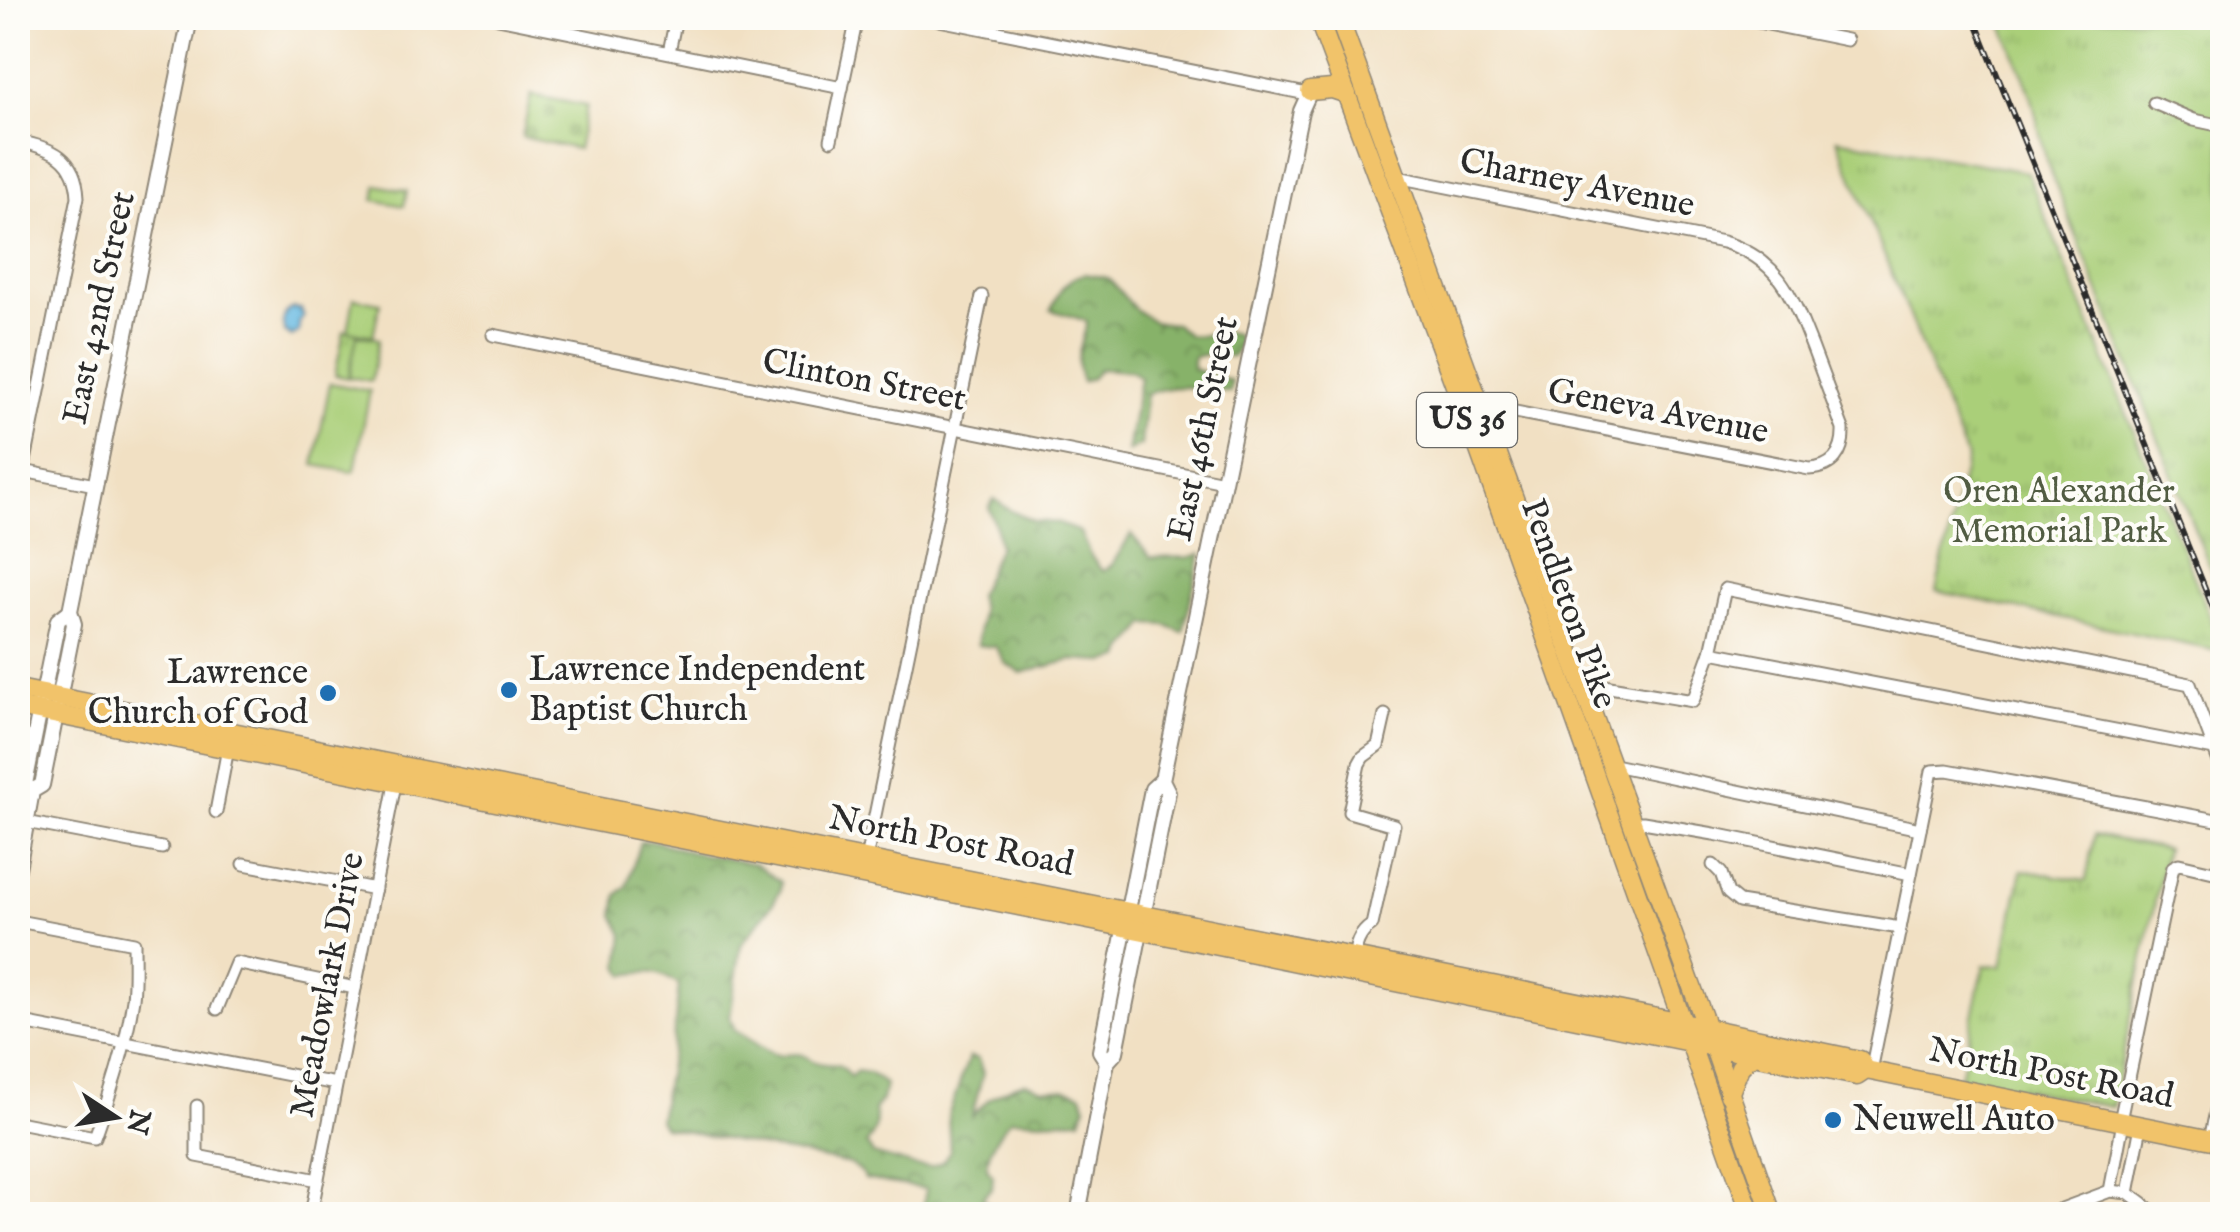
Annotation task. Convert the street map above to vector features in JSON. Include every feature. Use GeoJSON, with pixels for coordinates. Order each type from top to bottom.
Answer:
{"type":"FeatureCollection","features":[{"type":"Feature","properties":{"kind":"main road","name":"Pendleton Pike"},"geometry":{"type":"LineString","coordinates":[[1318,18],[1580,682],[1772,1214]]}},
{"type":"Feature","properties":{"kind":"main road","name":"Pendleton Pike"},"geometry":{"type":"LineString","coordinates":[[1339,18],[1397,177],[1476,419],[1751,1214]]}},
{"type":"Feature","properties":{"kind":"main road"},"geometry":{"type":"LineString","coordinates":[[1308,93],[1334,63]]}},
{"type":"Feature","properties":{"kind":"main road"},"geometry":{"type":"LineString","coordinates":[[1308,93],[1332,90],[1347,94]]}},
{"type":"Feature","properties":{"kind":"main road","name":"North Post Road"},"geometry":{"type":"LineString","coordinates":[[18,689],[49,704],[228,748],[397,774]]}},
{"type":"Feature","properties":{"kind":"main road","name":"North Post Road"},"geometry":{"type":"LineString","coordinates":[[18,707],[49,704],[1354,965],[1857,1076],[1869,1070]]}},
{"type":"Feature","properties":{"kind":"main road","name":"North Post Road"},"geometry":{"type":"LineString","coordinates":[[1354,965],[1638,1014],[1860,1060],[1869,1070],[2216,1141]]}},
{"type":"Feature","properties":{"kind":"main road"},"geometry":{"type":"LineString","coordinates":[[1638,1014],[1657,1005],[1665,972]]}},
{"type":"Feature","properties":{"kind":"main road"},"geometry":{"type":"LineString","coordinates":[[1728,1095],[1740,1067],[1754,1055]]}},
{"type":"Feature","properties":{"kind":"street","name":"East 42nd Street"},"geometry":{"type":"LineString","coordinates":[[18,869],[32,791],[24,784],[74,624],[70,611],[94,485],[190,18]]}},
{"type":"Feature","properties":{"kind":"street"},"geometry":{"type":"LineString","coordinates":[[498,18],[554,23],[842,88]]}},
{"type":"Feature","properties":{"kind":"street"},"geometry":{"type":"LineString","coordinates":[[669,52],[676,18]]}},
{"type":"Feature","properties":{"kind":"street"},"geometry":{"type":"LineString","coordinates":[[831,140],[858,18]]}},
{"type":"Feature","properties":{"kind":"street"},"geometry":{"type":"LineString","coordinates":[[1738,18],[1847,40]]}},
{"type":"Feature","properties":{"kind":"street"},"geometry":{"type":"LineString","coordinates":[[939,20],[1308,93]]}},
{"type":"Feature","properties":{"kind":"street","name":"East 46th Street"},"geometry":{"type":"LineString","coordinates":[[1078,1214],[1107,1062],[1100,1051],[1168,792],[1162,780],[1279,213],[1308,93]]}},
{"type":"Feature","properties":{"kind":"street"},"geometry":{"type":"LineString","coordinates":[[2154,104],[2222,126]]}},
{"type":"Feature","properties":{"kind":"street"},"geometry":{"type":"LineString","coordinates":[[18,141],[58,154],[70,168],[77,186],[77,204],[20,470],[94,485]]}},
{"type":"Feature","properties":{"kind":"street","name":"Charney Avenue"},"geometry":{"type":"LineString","coordinates":[[1397,177],[1719,241],[1744,250],[1774,271],[1796,304],[1843,429],[1842,446],[1836,458]]}},
{"type":"Feature","properties":{"kind":"street"},"geometry":{"type":"LineString","coordinates":[[864,867],[982,296]]}},
{"type":"Feature","properties":{"kind":"street","name":"Clinton Street"},"geometry":{"type":"LineString","coordinates":[[493,335],[1224,482]]}},
{"type":"Feature","properties":{"kind":"street","name":"Geneva Avenue"},"geometry":{"type":"LineString","coordinates":[[1476,419],[1505,410],[1809,469],[1822,468],[1836,458]]}},
{"type":"Feature","properties":{"kind":"street"},"geometry":{"type":"LineString","coordinates":[[1580,682],[1693,701],[1725,589],[2190,684],[2222,770]]}},
{"type":"Feature","properties":{"kind":"street"},"geometry":{"type":"LineString","coordinates":[[1710,652],[2214,749]]}},
{"type":"Feature","properties":{"kind":"street"},"geometry":{"type":"LineString","coordinates":[[1354,965],[1362,931],[1372,924],[1394,825],[1349,812],[1360,764],[1378,746],[1385,715]]}},
{"type":"Feature","properties":{"kind":"street"},"geometry":{"type":"LineString","coordinates":[[216,812],[228,748]]}},
{"type":"Feature","properties":{"kind":"street"},"geometry":{"type":"LineString","coordinates":[[1610,764],[1920,829]]}},
{"type":"Feature","properties":{"kind":"street"},"geometry":{"type":"LineString","coordinates":[[1869,1070],[1932,771],[1947,770],[2222,821]]}},
{"type":"Feature","properties":{"kind":"street","name":"Meadowlark Drive"},"geometry":{"type":"LineString","coordinates":[[311,1214],[397,774]]}},
{"type":"Feature","properties":{"kind":"street"},"geometry":{"type":"LineString","coordinates":[[26,822],[162,848]]}},
{"type":"Feature","properties":{"kind":"street"},"geometry":{"type":"LineString","coordinates":[[1630,822],[1714,834],[1911,874]]}},
{"type":"Feature","properties":{"kind":"street"},"geometry":{"type":"LineString","coordinates":[[244,864],[375,889]]}},
{"type":"Feature","properties":{"kind":"street"},"geometry":{"type":"LineString","coordinates":[[1713,864],[1728,893],[1739,902],[1900,928]]}},
{"type":"Feature","properties":{"kind":"street"},"geometry":{"type":"LineString","coordinates":[[2110,1191],[2128,1123],[2173,868],[2179,864],[2222,874]]}},
{"type":"Feature","properties":{"kind":"street"},"geometry":{"type":"LineString","coordinates":[[18,922],[134,944],[133,996],[124,1042],[113,1089],[95,1137],[18,1122]]}},
{"type":"Feature","properties":{"kind":"street"},"geometry":{"type":"LineString","coordinates":[[218,1009],[236,963],[356,988]]}},
{"type":"Feature","properties":{"kind":"street"},"geometry":{"type":"LineString","coordinates":[[18,1022],[336,1084]]}},
{"type":"Feature","properties":{"kind":"street"},"geometry":{"type":"LineString","coordinates":[[2216,1141],[2222,1081]]}},
{"type":"Feature","properties":{"kind":"street"},"geometry":{"type":"LineString","coordinates":[[197,1106],[197,1156],[318,1180]]}},
{"type":"Feature","properties":{"kind":"street"},"geometry":{"type":"LineString","coordinates":[[2128,1123],[2128,1193]]}},
{"type":"Feature","properties":{"kind":"street"},"geometry":{"type":"LineString","coordinates":[[2054,1214],[2110,1191],[2128,1193],[2156,1214]]}},
{"type":"Feature","properties":{"kind":"green space"},"geometry":{"type":"Polygon","coordinates":[[[2000,18],[2222,18],[2222,597],[2047,163],[2031,95],[2000,18]]]}},
{"type":"Feature","properties":{"kind":"green space"},"geometry":{"type":"Polygon","coordinates":[[[531,95],[586,106],[577,149],[522,137],[531,95]]]}},
{"type":"Feature","properties":{"kind":"green space","name":"Oren Alexander Memorial Park"},"geometry":{"type":"Polygon","coordinates":[[[1837,139],[2027,172],[2222,652],[1936,591],[1967,458],[1837,139]]]}},
{"type":"Feature","properties":{"kind":"green space"},"geometry":{"type":"Polygon","coordinates":[[[377,185],[407,191],[404,206],[374,200],[377,185]]]}},
{"type":"Feature","properties":{"kind":"green space"},"geometry":{"type":"Polygon","coordinates":[[[1084,274],[1108,278],[1135,309],[1154,322],[1175,324],[1188,335],[1222,331],[1236,334],[1242,343],[1232,357],[1213,353],[1193,357],[1193,369],[1231,381],[1230,392],[1176,387],[1146,395],[1141,445],[1127,452],[1140,378],[1131,371],[1099,369],[1082,382],[1078,358],[1087,321],[1051,310],[1067,283],[1084,274]]]}},
{"type":"Feature","properties":{"kind":"green space"},"geometry":{"type":"Polygon","coordinates":[[[354,298],[380,303],[373,336],[348,331],[354,298]]]}},
{"type":"Feature","properties":{"kind":"green space"},"geometry":{"type":"Polygon","coordinates":[[[344,331],[358,333],[348,378],[335,375],[344,331]]]}},
{"type":"Feature","properties":{"kind":"green space"},"geometry":{"type":"Polygon","coordinates":[[[357,335],[379,339],[371,381],[349,377],[357,335]]]}},
{"type":"Feature","properties":{"kind":"green space"},"geometry":{"type":"Polygon","coordinates":[[[330,383],[370,391],[352,472],[314,465],[330,383]]]}},
{"type":"Feature","properties":{"kind":"green space"},"geometry":{"type":"Polygon","coordinates":[[[994,499],[1034,521],[1057,523],[1080,532],[1102,571],[1112,565],[1131,534],[1151,558],[1201,554],[1183,632],[1166,625],[1146,624],[1122,658],[1104,662],[1072,660],[1021,673],[1005,663],[996,647],[978,645],[978,596],[999,546],[989,508],[994,499]]]}},
{"type":"Feature","properties":{"kind":"green space"},"geometry":{"type":"Polygon","coordinates":[[[2094,835],[2166,849],[2112,1107],[1960,1077],[1984,965],[2002,967],[2022,870],[2086,881],[2094,835]]]}},
{"type":"Feature","properties":{"kind":"green space"},"geometry":{"type":"Polygon","coordinates":[[[654,841],[755,864],[781,882],[773,903],[741,945],[730,1017],[735,1031],[772,1053],[799,1054],[822,1064],[837,1065],[850,1077],[857,1071],[869,1073],[885,1084],[882,1100],[874,1110],[875,1128],[866,1144],[873,1154],[915,1166],[931,1167],[942,1162],[950,1151],[948,1116],[969,1057],[978,1059],[983,1073],[972,1116],[989,1099],[1025,1082],[1043,1089],[1082,1094],[1086,1106],[1081,1119],[1011,1119],[989,1155],[987,1169],[993,1175],[992,1188],[982,1198],[989,1204],[985,1214],[922,1214],[926,1189],[865,1179],[850,1164],[664,1127],[659,1120],[679,985],[653,973],[625,975],[620,966],[624,935],[614,915],[617,895],[627,886],[640,842],[654,841]]]}},
{"type":"Feature","properties":{"kind":"water"},"geometry":{"type":"Polygon","coordinates":[[[293,308],[301,309],[304,316],[299,332],[292,337],[285,333],[283,322],[293,308]]]}},
{"type":"Feature","properties":{"kind":"railway"},"geometry":{"type":"LineString","coordinates":[[1974,18],[2222,630]]}},
{"type":"Feature","properties":{"kind":"place","name":"Lawrence Independent Baptist Church"},"geometry":{"type":"Point","coordinates":[509,690]}},
{"type":"Feature","properties":{"kind":"place","name":"Lawrence Church of God"},"geometry":{"type":"Point","coordinates":[328,693]}},
{"type":"Feature","properties":{"kind":"place","name":"Neuwell Auto"},"geometry":{"type":"Point","coordinates":[1833,1120]}}]}
